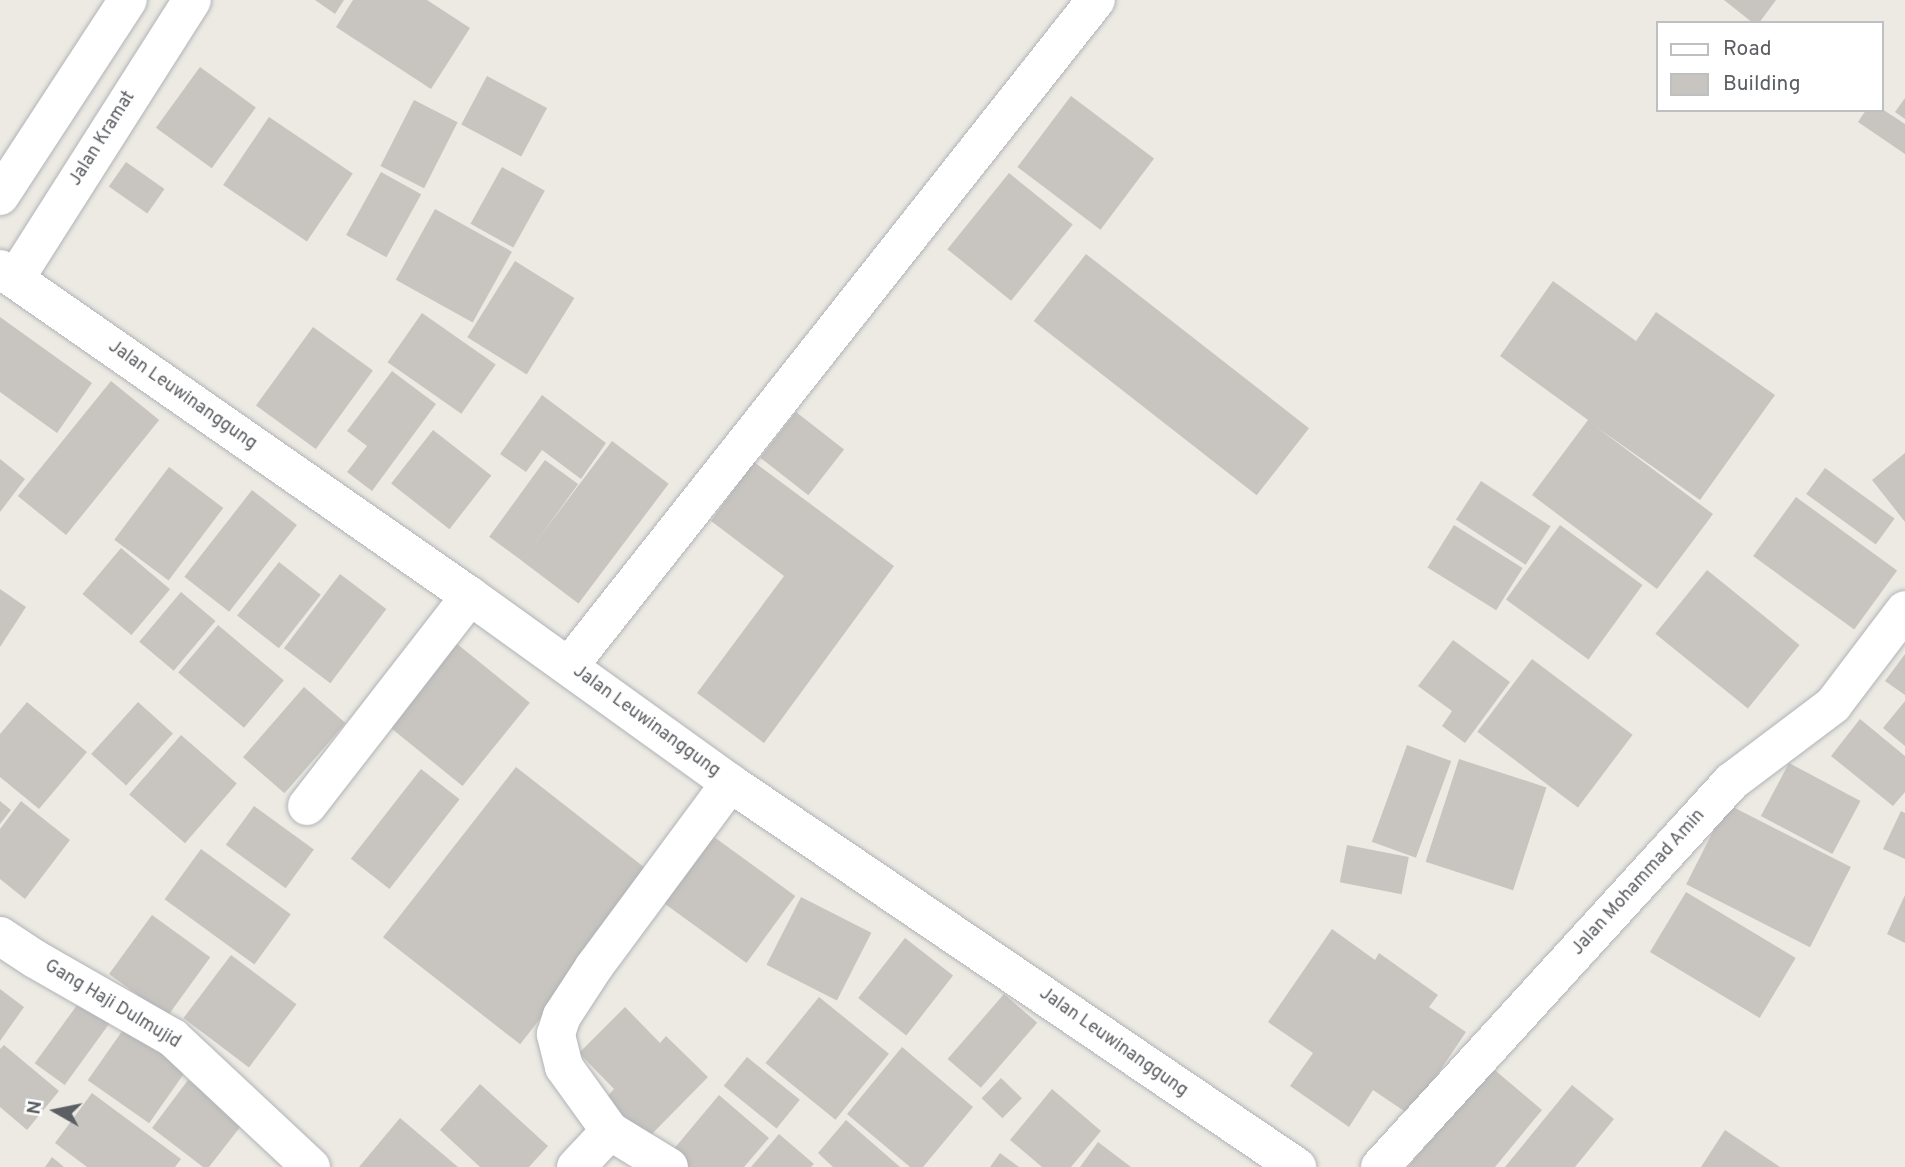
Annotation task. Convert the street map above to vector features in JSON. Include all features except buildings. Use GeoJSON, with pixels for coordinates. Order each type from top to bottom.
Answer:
{"type":"FeatureCollection","features":[{"type":"Feature","properties":{"kind":"street"},"geometry":{"type":"LineString","coordinates":[[0,196],[128,0]]}},
{"type":"Feature","properties":{"kind":"street","name":"Jalan Kramat"},"geometry":{"type":"LineString","coordinates":[[5,277],[192,0]]}},
{"type":"Feature","properties":{"kind":"street"},"geometry":{"type":"LineString","coordinates":[[569,666],[1096,0]]}},
{"type":"Feature","properties":{"kind":"street","name":"Jalan Leuwinanggung"},"geometry":{"type":"LineString","coordinates":[[5,277],[470,596],[730,783],[1297,1167]]}},
{"type":"Feature","properties":{"kind":"street"},"geometry":{"type":"LineString","coordinates":[[307,806],[470,596]]}},
{"type":"Feature","properties":{"kind":"street","name":"Jalan Mohammad Amin"},"geometry":{"type":"LineString","coordinates":[[1380,1167],[1731,782],[1833,705],[1905,610]]}},
{"type":"Feature","properties":{"kind":"street"},"geometry":{"type":"LineString","coordinates":[[669,1167],[610,1132],[564,1068],[556,1034],[562,1016],[594,967],[730,783]]}},
{"type":"Feature","properties":{"kind":"street","name":"Gang Haji Dulmujid"},"geometry":{"type":"LineString","coordinates":[[0,936],[173,1038],[312,1167]]}},
{"type":"Feature","properties":{"kind":"street"},"geometry":{"type":"LineString","coordinates":[[576,1167],[610,1132]]}}]}
